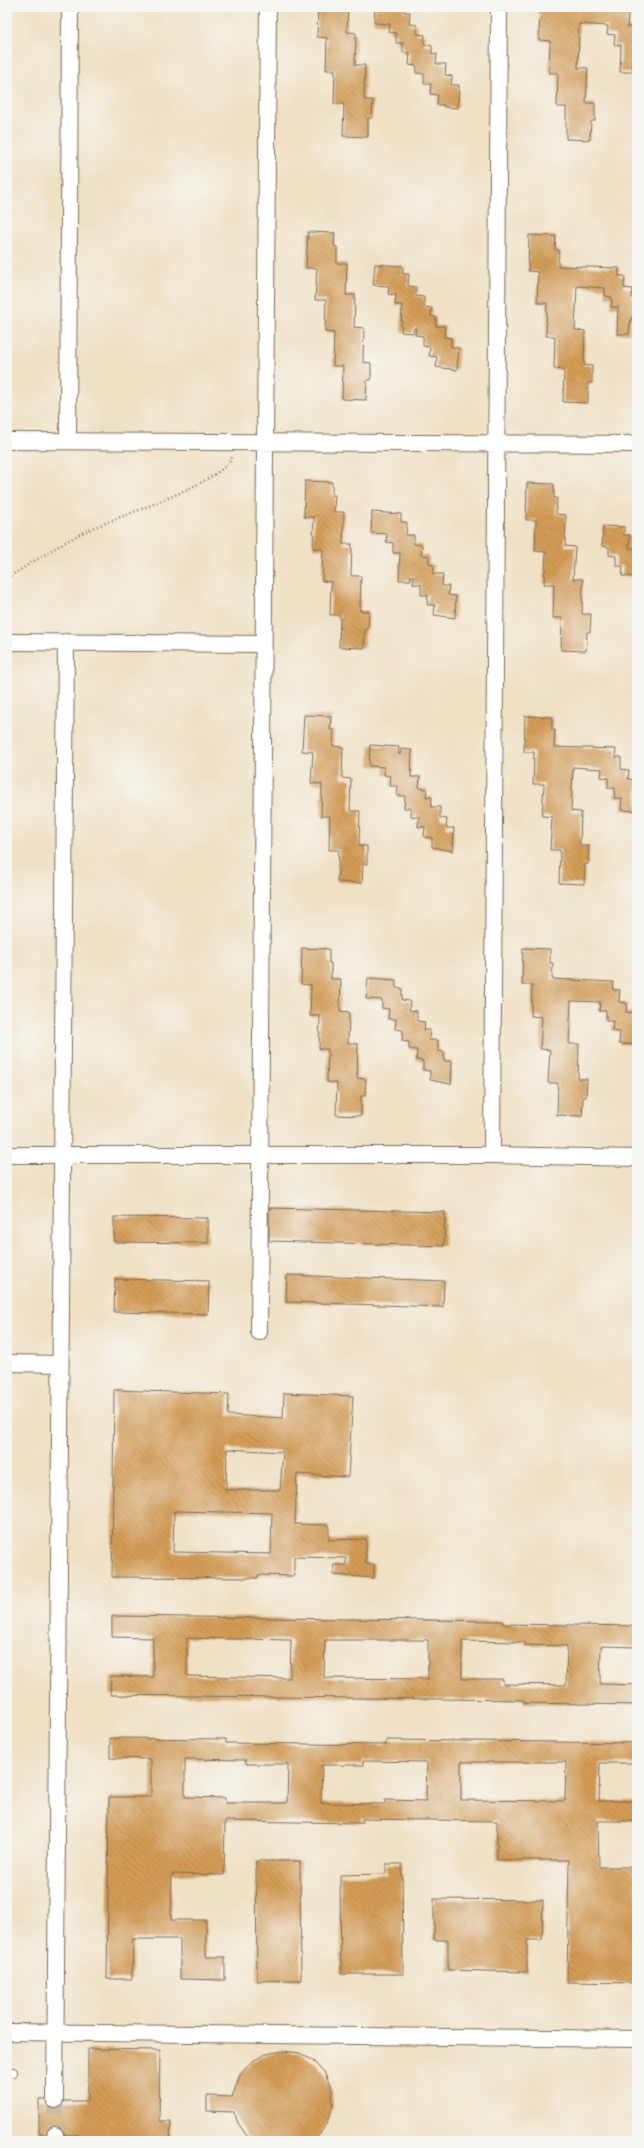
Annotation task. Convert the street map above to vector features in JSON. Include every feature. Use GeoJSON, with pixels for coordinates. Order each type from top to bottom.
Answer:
{"type":"FeatureCollection","features":[{"type":"Feature","properties":{"kind":"street"},"geometry":{"type":"LineString","coordinates":[[68,441],[70,7]]}},
{"type":"Feature","properties":{"kind":"street"},"geometry":{"type":"LineString","coordinates":[[259,1332],[268,7]]}},
{"type":"Feature","properties":{"kind":"street"},"geometry":{"type":"LineString","coordinates":[[492,1155],[499,7]]}},
{"type":"Feature","properties":{"kind":"street"},"geometry":{"type":"LineString","coordinates":[[7,441],[637,444]]}},
{"type":"Feature","properties":{"kind":"street"},"geometry":{"type":"LineString","coordinates":[[7,642],[263,644]]}},
{"type":"Feature","properties":{"kind":"street"},"geometry":{"type":"LineString","coordinates":[[55,2100],[66,642]]}},
{"type":"Feature","properties":{"kind":"street"},"geometry":{"type":"LineString","coordinates":[[7,1155],[492,1155],[637,1158]]}},
{"type":"Feature","properties":{"kind":"street"},"geometry":{"type":"LineString","coordinates":[[7,1363],[60,1364]]}},
{"type":"Feature","properties":{"kind":"street"},"geometry":{"type":"LineString","coordinates":[[7,2032],[637,2039]]}},
{"type":"Feature","properties":{"kind":"path"},"geometry":{"type":"LineString","coordinates":[[7,578],[78,535],[207,480],[229,464],[238,441]]}},
{"type":"Feature","properties":{"kind":"building"},"geometry":{"type":"Polygon","coordinates":[[[318,7],[348,7],[347,32],[356,33],[355,65],[365,65],[364,100],[373,100],[372,118],[368,118],[368,137],[343,136],[344,104],[334,104],[335,70],[326,70],[327,38],[317,37],[318,7]]]}},
{"type":"Feature","properties":{"kind":"building"},"geometry":{"type":"Polygon","coordinates":[[[375,7],[404,7],[404,12],[410,12],[409,24],[417,25],[417,34],[425,35],[424,45],[432,46],[432,54],[437,54],[436,64],[446,64],[445,75],[452,76],[451,85],[459,85],[458,108],[437,105],[438,95],[430,94],[431,84],[424,84],[424,74],[416,73],[417,66],[409,65],[410,53],[403,53],[403,43],[396,43],[396,33],[389,32],[390,24],[374,23],[375,7]]]}},
{"type":"Feature","properties":{"kind":"building"},"geometry":{"type":"Polygon","coordinates":[[[540,7],[622,7],[622,14],[628,14],[627,27],[635,27],[637,56],[633,56],[632,72],[620,72],[621,45],[614,45],[615,35],[607,34],[608,26],[579,24],[578,68],[588,68],[586,103],[595,103],[595,121],[591,121],[590,140],[566,139],[566,107],[557,107],[558,73],[549,73],[550,41],[539,40],[540,7]]]}},
{"type":"Feature","properties":{"kind":"building"},"geometry":{"type":"Polygon","coordinates":[[[308,232],[335,233],[334,246],[337,247],[337,263],[347,263],[346,295],[355,295],[354,327],[364,328],[363,362],[371,363],[371,380],[367,380],[366,400],[342,399],[343,366],[333,366],[334,333],[325,332],[326,300],[315,300],[317,268],[306,268],[308,232]]]}},
{"type":"Feature","properties":{"kind":"building"},"geometry":{"type":"Polygon","coordinates":[[[529,235],[556,236],[555,250],[559,250],[558,266],[619,268],[619,276],[625,276],[624,288],[633,289],[632,298],[637,299],[637,318],[631,318],[629,334],[617,334],[618,307],[611,307],[612,297],[605,296],[605,288],[577,286],[575,330],[585,331],[584,365],[592,366],[592,383],[588,383],[588,403],[563,402],[564,370],[554,369],[555,336],[546,336],[547,303],[537,303],[538,272],[528,271],[529,235]]]}},
{"type":"Feature","properties":{"kind":"building"},"geometry":{"type":"Polygon","coordinates":[[[375,264],[403,266],[403,274],[409,274],[408,286],[416,287],[416,296],[424,297],[424,307],[432,308],[431,316],[436,317],[436,326],[445,326],[444,337],[451,338],[451,347],[459,348],[457,370],[436,367],[437,357],[429,356],[430,347],[423,346],[423,336],[415,335],[416,328],[414,328],[413,333],[401,332],[402,305],[395,305],[396,295],[388,294],[389,286],[373,285],[375,264]]]}},
{"type":"Feature","properties":{"kind":"building"},"geometry":{"type":"Polygon","coordinates":[[[305,481],[332,482],[332,495],[335,495],[334,512],[344,512],[343,544],[352,544],[351,576],[361,576],[360,611],[369,611],[368,629],[365,629],[364,648],[339,647],[340,615],[330,615],[331,582],[322,581],[323,549],[313,548],[314,517],[304,517],[305,481]]]}},
{"type":"Feature","properties":{"kind":"building"},"geometry":{"type":"Polygon","coordinates":[[[527,483],[554,484],[554,498],[557,498],[556,514],[566,515],[565,546],[575,547],[573,579],[583,579],[582,614],[591,614],[590,632],[587,632],[586,651],[561,650],[562,618],[553,618],[554,584],[544,584],[546,552],[535,551],[536,520],[526,520],[527,483]]]}},
{"type":"Feature","properties":{"kind":"building"},"geometry":{"type":"Polygon","coordinates":[[[372,512],[401,514],[401,522],[407,522],[406,535],[414,535],[414,544],[422,545],[421,555],[429,556],[429,564],[434,565],[433,574],[443,574],[442,586],[449,586],[448,595],[456,596],[455,618],[434,615],[435,605],[427,605],[428,595],[421,595],[421,584],[413,584],[414,576],[411,576],[411,580],[399,580],[400,553],[393,553],[393,543],[386,542],[387,534],[371,533],[372,512]]]}},
{"type":"Feature","properties":{"kind":"building"},"geometry":{"type":"Polygon","coordinates":[[[603,526],[624,527],[624,535],[630,535],[629,548],[637,548],[637,577],[622,576],[623,566],[616,566],[616,556],[609,555],[609,547],[602,546],[603,526]]]}},
{"type":"Feature","properties":{"kind":"building"},"geometry":{"type":"Polygon","coordinates":[[[304,715],[331,716],[330,730],[334,730],[333,746],[343,747],[342,778],[351,779],[350,811],[360,811],[359,846],[367,846],[367,864],[363,864],[362,883],[337,882],[339,850],[329,850],[330,816],[321,816],[322,784],[311,783],[313,752],[302,751],[304,715]]]}},
{"type":"Feature","properties":{"kind":"building"},"geometry":{"type":"Polygon","coordinates":[[[525,716],[552,717],[552,730],[555,730],[554,747],[616,749],[615,757],[621,757],[621,769],[629,770],[628,779],[637,780],[637,811],[621,810],[622,798],[614,798],[615,788],[608,788],[608,778],[601,777],[602,769],[573,767],[571,811],[581,812],[580,846],[589,846],[588,864],[585,864],[584,884],[559,883],[560,850],[550,850],[552,817],[542,816],[544,784],[533,784],[534,752],[524,752],[525,716]]]}},
{"type":"Feature","properties":{"kind":"building"},"geometry":{"type":"Polygon","coordinates":[[[370,745],[399,747],[398,754],[400,755],[401,749],[412,750],[411,777],[420,777],[419,788],[427,789],[426,797],[432,797],[431,807],[440,807],[440,818],[447,819],[446,828],[454,828],[453,851],[432,847],[432,838],[424,837],[425,827],[418,827],[419,817],[411,816],[411,808],[404,808],[405,796],[397,796],[398,786],[390,786],[391,776],[384,775],[384,767],[369,766],[370,745]]]}},
{"type":"Feature","properties":{"kind":"building"},"geometry":{"type":"Polygon","coordinates":[[[302,948],[329,949],[331,979],[341,979],[340,1011],[349,1012],[348,1043],[358,1044],[357,1078],[366,1079],[365,1096],[361,1096],[361,1116],[336,1115],[337,1083],[327,1082],[328,1049],[319,1049],[320,1016],[310,1016],[311,985],[301,984],[302,948]]]}},
{"type":"Feature","properties":{"kind":"building"},"geometry":{"type":"Polygon","coordinates":[[[523,948],[550,949],[550,963],[553,963],[552,979],[614,982],[613,990],[620,990],[619,1002],[627,1003],[626,1012],[635,1013],[637,1045],[619,1044],[620,1032],[612,1031],[613,1021],[606,1021],[606,1011],[599,1011],[600,1002],[571,1001],[569,1044],[579,1044],[578,1079],[587,1079],[586,1097],[583,1097],[582,1116],[557,1115],[558,1083],[548,1083],[550,1050],[540,1049],[542,1017],[531,1016],[532,985],[522,985],[523,948]]]}},
{"type":"Feature","properties":{"kind":"building"},"geometry":{"type":"Polygon","coordinates":[[[368,978],[396,980],[396,988],[402,988],[402,1000],[410,1001],[409,1010],[417,1011],[417,1021],[425,1022],[424,1030],[430,1030],[429,1040],[438,1040],[438,1051],[444,1052],[444,1061],[452,1061],[451,1084],[430,1080],[430,1071],[423,1070],[423,1061],[416,1060],[417,1050],[409,1049],[409,1042],[402,1041],[403,1030],[395,1029],[396,1019],[388,1019],[389,1009],[382,1008],[382,1000],[366,999],[368,978]]]}},
{"type":"Feature","properties":{"kind":"building"},"geometry":{"type":"Polygon","coordinates":[[[269,1208],[445,1212],[444,1246],[269,1241],[269,1208]]]}},
{"type":"Feature","properties":{"kind":"building"},"geometry":{"type":"Polygon","coordinates":[[[114,1217],[208,1218],[208,1243],[114,1242],[114,1217]]]}},
{"type":"Feature","properties":{"kind":"building"},"geometry":{"type":"Polygon","coordinates":[[[287,1275],[444,1281],[443,1307],[286,1302],[287,1275]]]}},
{"type":"Feature","properties":{"kind":"building"},"geometry":{"type":"Polygon","coordinates":[[[115,1279],[209,1281],[208,1314],[114,1312],[115,1279]]]}},
{"type":"Feature","properties":{"kind":"building"},"geometry":{"type":"Polygon","coordinates":[[[114,1390],[229,1394],[228,1415],[283,1418],[284,1393],[353,1396],[348,1477],[297,1474],[295,1524],[329,1525],[329,1540],[366,1539],[366,1564],[374,1564],[374,1578],[333,1575],[334,1565],[346,1565],[346,1558],[294,1557],[294,1576],[258,1575],[258,1578],[112,1577],[114,1390]],[[227,1449],[226,1490],[280,1490],[283,1452],[227,1449]],[[174,1511],[173,1552],[271,1554],[272,1513],[174,1511]]]}},
{"type":"Feature","properties":{"kind":"building"},"geometry":{"type":"Polygon","coordinates":[[[112,1616],[503,1621],[503,1624],[637,1626],[637,1647],[601,1646],[600,1684],[637,1685],[637,1705],[524,1703],[524,1700],[110,1695],[111,1676],[153,1677],[153,1638],[112,1637],[112,1616]],[[187,1638],[187,1676],[290,1678],[291,1640],[187,1638]],[[325,1640],[324,1678],[428,1679],[428,1640],[325,1640]],[[462,1641],[462,1679],[503,1679],[503,1684],[566,1685],[567,1646],[525,1645],[525,1642],[462,1641]]]}},
{"type":"Feature","properties":{"kind":"building"},"geometry":{"type":"Polygon","coordinates":[[[110,1738],[226,1739],[226,1743],[386,1745],[386,1740],[637,1743],[637,1763],[600,1763],[599,1801],[637,1801],[637,1821],[598,1821],[599,1867],[637,1867],[637,1983],[567,1982],[569,1860],[497,1860],[497,1821],[362,1819],[362,1823],[225,1821],[224,1875],[172,1874],[171,1920],[206,1920],[206,1957],[225,1957],[225,1980],[180,1979],[180,1939],[133,1939],[132,1979],[107,1979],[109,1797],[151,1797],[151,1759],[110,1758],[110,1738]],[[185,1759],[185,1797],[225,1798],[225,1803],[287,1803],[288,1764],[246,1764],[246,1760],[185,1759]],[[363,1761],[363,1765],[322,1765],[321,1803],[385,1804],[385,1800],[426,1801],[427,1762],[363,1761]],[[461,1762],[461,1800],[565,1801],[566,1762],[461,1762]]]}},
{"type":"Feature","properties":{"kind":"building"},"geometry":{"type":"Polygon","coordinates":[[[256,1861],[300,1861],[301,1980],[257,1981],[256,1861]]]}},
{"type":"Feature","properties":{"kind":"building"},"geometry":{"type":"Polygon","coordinates":[[[386,1864],[402,1864],[403,1974],[341,1974],[340,1875],[386,1874],[386,1864]]]}},
{"type":"Feature","properties":{"kind":"building"},"geometry":{"type":"Polygon","coordinates":[[[434,1899],[543,1900],[542,1940],[527,1940],[527,1972],[448,1970],[448,1940],[434,1940],[434,1899]]]}},
{"type":"Feature","properties":{"kind":"building"},"geometry":{"type":"Polygon","coordinates":[[[88,2049],[160,2050],[159,2121],[171,2121],[170,2141],[79,2141],[79,2135],[65,2135],[62,2129],[54,2126],[49,2128],[46,2134],[39,2134],[39,2100],[46,2100],[47,2105],[55,2109],[60,2108],[64,2101],[88,2101],[88,2049]]]}},
{"type":"Feature","properties":{"kind":"building"},"geometry":{"type":"Polygon","coordinates":[[[283,2051],[300,2053],[314,2062],[325,2074],[332,2090],[333,2106],[328,2122],[319,2135],[312,2141],[253,2141],[247,2136],[238,2123],[234,2112],[207,2111],[207,2096],[232,2097],[240,2075],[251,2062],[266,2054],[283,2051]]]}},
{"type":"Feature","properties":{"kind":"tunnel"},"geometry":{"type":"LineString","coordinates":[[55,2100],[55,2135]]}}]}
